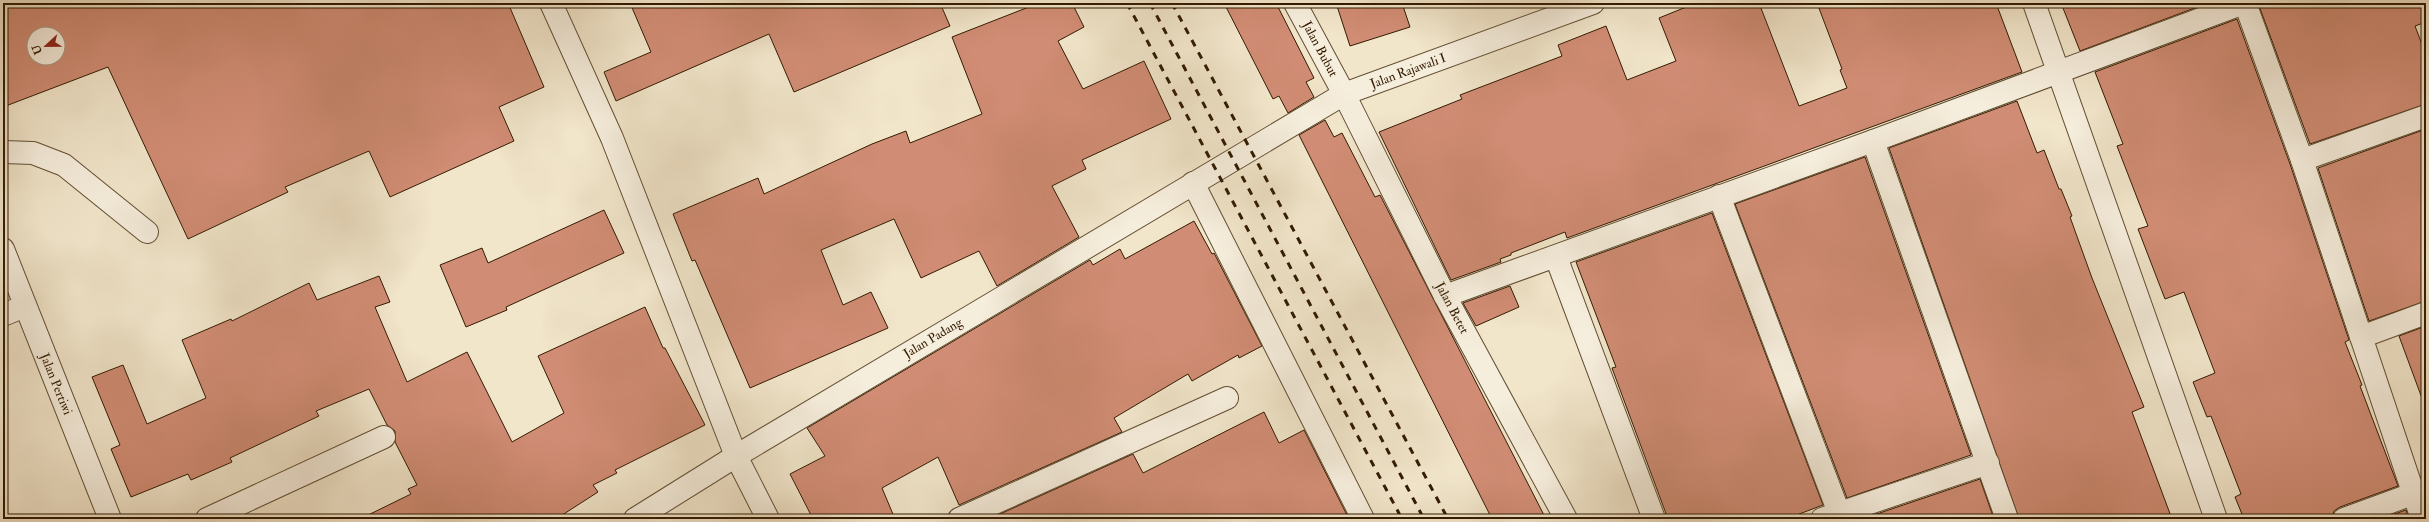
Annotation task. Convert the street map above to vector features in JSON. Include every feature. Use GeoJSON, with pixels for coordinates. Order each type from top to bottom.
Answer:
{"type":"FeatureCollection","features":[{"type":"Feature","properties":{"kind":"street"},"geometry":{"type":"LineString","coordinates":[[551,3],[612,138],[736,456],[768,519]]}},
{"type":"Feature","properties":{"kind":"street","name":"Jalan Bubut"},"geometry":{"type":"LineString","coordinates":[[1296,3],[1344,94]]}},
{"type":"Feature","properties":{"kind":"street","name":"Jalan Rajawali I"},"geometry":{"type":"LineString","coordinates":[[1232,159],[1344,94],[1593,3]]}},
{"type":"Feature","properties":{"kind":"street"},"geometry":{"type":"LineString","coordinates":[[2034,3],[2216,519]]}},
{"type":"Feature","properties":{"kind":"street"},"geometry":{"type":"LineString","coordinates":[[1444,296],[2059,73],[2244,3],[2302,160],[2361,337],[2419,492],[2422,519]]}},
{"type":"Feature","properties":{"kind":"street","name":"Jalan Betet"},"geometry":{"type":"LineString","coordinates":[[1344,94],[1444,296],[1566,519]]}},
{"type":"Feature","properties":{"kind":"street"},"geometry":{"type":"LineString","coordinates":[[2302,160],[2426,116]]}},
{"type":"Feature","properties":{"kind":"street"},"geometry":{"type":"LineString","coordinates":[[1873,141],[2007,519]]}},
{"type":"Feature","properties":{"kind":"street"},"geometry":{"type":"LineString","coordinates":[[3,152],[33,152],[64,165],[146,232]]}},
{"type":"Feature","properties":{"kind":"street","name":"Jalan Padang"},"geometry":{"type":"LineString","coordinates":[[635,519],[736,456],[1232,159]]}},
{"type":"Feature","properties":{"kind":"street"},"geometry":{"type":"LineString","coordinates":[[1193,183],[1363,519]]}},
{"type":"Feature","properties":{"kind":"street"},"geometry":{"type":"LineString","coordinates":[[1719,196],[1830,516],[1988,462]]}},
{"type":"Feature","properties":{"kind":"street","name":"Jalan Pertiwi"},"geometry":{"type":"LineString","coordinates":[[3,249],[110,519]]}},
{"type":"Feature","properties":{"kind":"street"},"geometry":{"type":"LineString","coordinates":[[1556,256],[1654,519]]}},
{"type":"Feature","properties":{"kind":"street"},"geometry":{"type":"LineString","coordinates":[[3,315],[25,306]]}},
{"type":"Feature","properties":{"kind":"street"},"geometry":{"type":"LineString","coordinates":[[2361,337],[2426,313]]}},
{"type":"Feature","properties":{"kind":"street"},"geometry":{"type":"LineString","coordinates":[[959,519],[1227,398]]}},
{"type":"Feature","properties":{"kind":"street"},"geometry":{"type":"LineString","coordinates":[[207,519],[384,436]]}},
{"type":"Feature","properties":{"kind":"street"},"geometry":{"type":"LineString","coordinates":[[2344,519],[2419,492]]}},
{"type":"Feature","properties":{"kind":"building"},"geometry":{"type":"Polygon","coordinates":[[[3,3],[508,3],[544,87],[499,107],[514,141],[390,197],[369,151],[285,187],[288,192],[188,239],[108,67],[3,107],[3,3]]]}},
{"type":"Feature","properties":{"kind":"building"},"geometry":{"type":"Polygon","coordinates":[[[630,3],[940,3],[950,26],[794,92],[769,34],[616,101],[604,72],[651,52],[630,3]]]}},
{"type":"Feature","properties":{"kind":"building"},"geometry":{"type":"Polygon","coordinates":[[[1039,3],[1072,3],[1084,27],[1058,41],[1083,89],[1144,61],[1171,119],[1082,160],[1086,169],[1052,186],[1079,237],[997,286],[979,251],[921,278],[894,219],[821,250],[843,305],[871,292],[888,328],[750,388],[695,260],[692,261],[673,214],[758,178],[764,194],[872,144],[906,131],[910,143],[982,114],[952,37],[1039,3]]]}},
{"type":"Feature","properties":{"kind":"building"},"geometry":{"type":"Polygon","coordinates":[[[1224,3],[1276,3],[1314,78],[1306,82],[1314,97],[1288,113],[1279,96],[1273,99],[1224,3]]]}},
{"type":"Feature","properties":{"kind":"building"},"geometry":{"type":"Polygon","coordinates":[[[1336,3],[1402,3],[1410,27],[1350,46],[1336,3]]]}},
{"type":"Feature","properties":{"kind":"building"},"geometry":{"type":"Polygon","coordinates":[[[1696,3],[1759,3],[1799,106],[1847,88],[1840,70],[1842,69],[1817,3],[1996,3],[2022,72],[1567,238],[1565,232],[1511,253],[1511,255],[1500,259],[1501,262],[1451,280],[1379,132],[1462,99],[1460,95],[1562,56],[1558,45],[1606,26],[1627,80],[1676,61],[1659,18],[1696,3]]]}},
{"type":"Feature","properties":{"kind":"building"},"geometry":{"type":"Polygon","coordinates":[[[2061,3],[2208,3],[2080,51],[2061,3]]]}},
{"type":"Feature","properties":{"kind":"building"},"geometry":{"type":"Polygon","coordinates":[[[2258,3],[2426,3],[2426,22],[2415,26],[2426,55],[2426,104],[2310,144],[2258,3]]]}},
{"type":"Feature","properties":{"kind":"building"},"geometry":{"type":"Polygon","coordinates":[[[2237,19],[2290,164],[2349,340],[2345,342],[2362,385],[2360,386],[2398,486],[2340,507],[2334,511],[2332,519],[2244,519],[2235,497],[2241,494],[2211,416],[2207,417],[2193,382],[2215,373],[2184,292],[2165,299],[2138,229],[2148,226],[2117,146],[2123,144],[2095,72],[2237,19]]]}},
{"type":"Feature","properties":{"kind":"building"},"geometry":{"type":"Polygon","coordinates":[[[2017,101],[2037,153],[2044,150],[2059,189],[2061,189],[2072,216],[2070,217],[2092,278],[2144,407],[2132,412],[2172,519],[2019,519],[1889,148],[2017,101]]]}},
{"type":"Feature","properties":{"kind":"building"},"geometry":{"type":"Polygon","coordinates":[[[1325,120],[1334,137],[1342,133],[1375,197],[1380,195],[1546,519],[1492,519],[1299,135],[1325,120]]]}},
{"type":"Feature","properties":{"kind":"building"},"geometry":{"type":"Polygon","coordinates":[[[2426,129],[2426,301],[2369,321],[2318,168],[2426,129]]]}},
{"type":"Feature","properties":{"kind":"building"},"geometry":{"type":"Polygon","coordinates":[[[1865,157],[1971,455],[1847,498],[1735,204],[1865,157]]]}},
{"type":"Feature","properties":{"kind":"building"},"geometry":{"type":"Polygon","coordinates":[[[604,210],[624,253],[506,307],[507,310],[466,327],[440,265],[482,248],[488,263],[604,210]]]}},
{"type":"Feature","properties":{"kind":"building"},"geometry":{"type":"Polygon","coordinates":[[[1712,213],[1823,505],[1786,519],[1668,519],[1612,368],[1616,367],[1576,262],[1712,213]]]}},
{"type":"Feature","properties":{"kind":"building"},"geometry":{"type":"Polygon","coordinates":[[[1194,221],[1212,254],[1214,253],[1262,346],[1239,358],[1238,355],[1192,381],[1188,374],[1114,418],[1122,432],[959,505],[938,457],[882,488],[895,519],[813,519],[790,474],[825,456],[807,428],[1090,260],[1093,265],[1120,249],[1125,259],[1194,221]]]}},
{"type":"Feature","properties":{"kind":"building"},"geometry":{"type":"Polygon","coordinates":[[[379,276],[390,302],[375,307],[407,382],[467,352],[512,442],[564,413],[538,356],[645,307],[663,348],[665,348],[705,425],[615,470],[617,473],[593,485],[598,492],[556,519],[360,519],[411,494],[408,489],[417,485],[395,442],[395,431],[387,425],[369,389],[316,411],[319,416],[230,458],[232,462],[191,480],[188,474],[131,497],[111,449],[120,445],[92,377],[123,365],[147,424],[206,398],[182,340],[231,319],[232,321],[309,283],[317,300],[379,276]]]}},
{"type":"Feature","properties":{"kind":"building"},"geometry":{"type":"Polygon","coordinates":[[[1510,286],[1519,307],[1476,326],[1463,303],[1510,286]]]}},
{"type":"Feature","properties":{"kind":"building"},"geometry":{"type":"Polygon","coordinates":[[[2426,326],[2426,400],[2423,401],[2399,336],[2426,326]]]}},
{"type":"Feature","properties":{"kind":"building"},"geometry":{"type":"Polygon","coordinates":[[[1264,412],[1279,443],[1304,430],[1349,519],[989,519],[1133,454],[1143,473],[1264,412]]]}},
{"type":"Feature","properties":{"kind":"building"},"geometry":{"type":"Polygon","coordinates":[[[1980,479],[1994,519],[1862,519],[1980,479]]]}},
{"type":"Feature","properties":{"kind":"building"},"geometry":{"type":"Polygon","coordinates":[[[2406,510],[2409,519],[2380,519],[2406,510]]]}},
{"type":"Feature","properties":{"kind":"railway"},"geometry":{"type":"LineString","coordinates":[[1127,3],[1402,519]]}},
{"type":"Feature","properties":{"kind":"railway"},"geometry":{"type":"LineString","coordinates":[[1150,3],[1424,519]]}},
{"type":"Feature","properties":{"kind":"railway"},"geometry":{"type":"LineString","coordinates":[[1172,3],[1448,519]]}}]}
